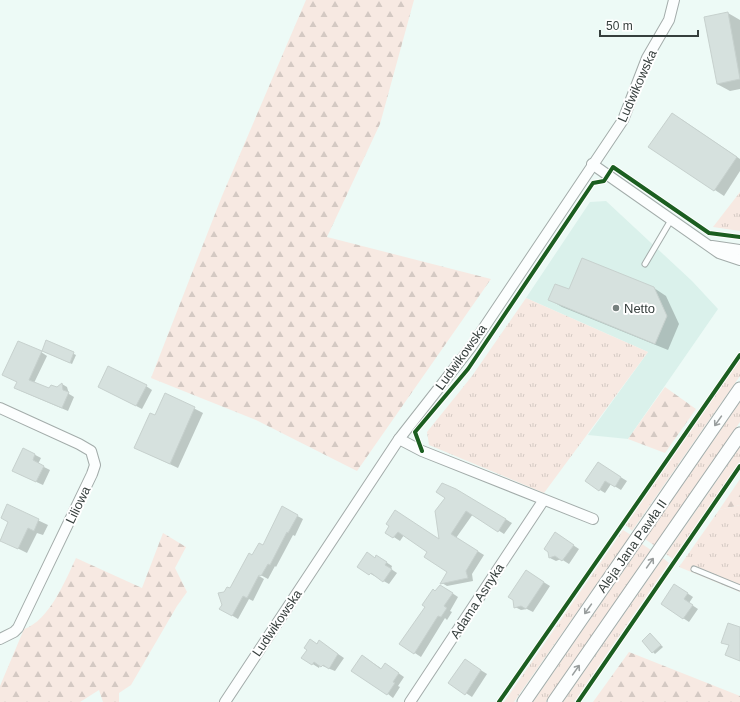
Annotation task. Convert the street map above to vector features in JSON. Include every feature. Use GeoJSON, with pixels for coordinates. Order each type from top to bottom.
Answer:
{"type":"FeatureCollection","features":[{"type":"Feature","properties":{"kind":"street","name":"Ludwikowska"},"geometry":{"type":"LineString","coordinates":[[225,702],[399,440],[471,347],[628,111],[648,58],[669,20],[674,0]]}},
{"type":"Feature","properties":{"kind":"street"},"geometry":{"type":"LineString","coordinates":[[592,164],[705,244],[719,253],[740,260]]}},
{"type":"Feature","properties":{"kind":"street"},"geometry":{"type":"LineString","coordinates":[[705,244],[740,250]]}},
{"type":"Feature","properties":{"kind":"street","name":"Aleja Jana Pawła II"},"geometry":{"type":"LineString","coordinates":[[524,702],[740,389]]}},
{"type":"Feature","properties":{"kind":"street","name":"Liliowa"},"geometry":{"type":"LineString","coordinates":[[0,408],[79,444],[91,451],[95,465],[18,628],[14,632],[0,639]]}},
{"type":"Feature","properties":{"kind":"street","name":"Aleja Jana Pawła II"},"geometry":{"type":"LineString","coordinates":[[554,702],[740,434]]}},
{"type":"Feature","properties":{"kind":"street"},"geometry":{"type":"LineString","coordinates":[[399,440],[422,451],[592,519]]}},
{"type":"Feature","properties":{"kind":"street","name":"Adama Asnyka"},"geometry":{"type":"LineString","coordinates":[[410,702],[543,500]]}},
{"type":"Feature","properties":{"kind":"lane"},"geometry":{"type":"LineString","coordinates":[[645,264],[671,220]]}},
{"type":"Feature","properties":{"kind":"lane"},"geometry":{"type":"LineString","coordinates":[[694,570],[740,588]]}},
{"type":"Feature","properties":{"kind":"shaded area"},"geometry":{"type":"Polygon","coordinates":[[[606,201],[692,281],[718,309],[628,439],[588,435],[648,352],[526,298],[590,202],[606,201]]]}},
{"type":"Feature","properties":{"kind":"green space"},"geometry":{"type":"Polygon","coordinates":[[[306,0],[414,0],[380,124],[327,237],[491,279],[357,471],[256,420],[151,378],[222,196],[306,0]]]}},
{"type":"Feature","properties":{"kind":"green space"},"geometry":{"type":"Polygon","coordinates":[[[740,192],[740,231],[713,227],[740,192]]]}},
{"type":"Feature","properties":{"kind":"green space"},"geometry":{"type":"Polygon","coordinates":[[[526,298],[648,352],[544,493],[429,445],[427,432],[472,376],[526,298]]]}},
{"type":"Feature","properties":{"kind":"green space"},"geometry":{"type":"Polygon","coordinates":[[[740,359],[740,376],[632,531],[626,525],[740,359]]]}},
{"type":"Feature","properties":{"kind":"green space"},"geometry":{"type":"Polygon","coordinates":[[[665,387],[696,409],[665,453],[628,439],[665,387]]]}},
{"type":"Feature","properties":{"kind":"green space"},"geometry":{"type":"Polygon","coordinates":[[[740,402],[740,422],[655,546],[645,539],[740,402]]]}},
{"type":"Feature","properties":{"kind":"green space"},"geometry":{"type":"Polygon","coordinates":[[[740,447],[740,462],[673,559],[666,554],[740,447]]]}},
{"type":"Feature","properties":{"kind":"green space"},"geometry":{"type":"Polygon","coordinates":[[[740,479],[740,505],[719,510],[740,479]]]}},
{"type":"Feature","properties":{"kind":"green space"},"geometry":{"type":"Polygon","coordinates":[[[740,505],[740,592],[679,567],[719,510],[740,505]]]}},
{"type":"Feature","properties":{"kind":"green space"},"geometry":{"type":"Polygon","coordinates":[[[623,530],[631,535],[514,702],[504,702],[623,530]]]}},
{"type":"Feature","properties":{"kind":"green space"},"geometry":{"type":"Polygon","coordinates":[[[163,533],[186,547],[175,568],[187,592],[177,606],[131,685],[119,693],[119,702],[103,702],[99,690],[80,702],[0,702],[0,686],[24,629],[33,625],[49,609],[76,558],[142,588],[163,533]]]}},
{"type":"Feature","properties":{"kind":"green space"},"geometry":{"type":"Polygon","coordinates":[[[642,544],[651,550],[546,702],[533,702],[642,544]]]}},
{"type":"Feature","properties":{"kind":"green space"},"geometry":{"type":"Polygon","coordinates":[[[663,558],[669,563],[574,702],[563,702],[663,558]]]}},
{"type":"Feature","properties":{"kind":"green space"},"geometry":{"type":"Polygon","coordinates":[[[629,652],[740,696],[740,702],[593,702],[629,652]]]}},
{"type":"Feature","properties":{"kind":"building"},"geometry":{"type":"Polygon","coordinates":[[[728,12],[740,79],[717,84],[704,17],[728,12]]]}},
{"type":"Feature","properties":{"kind":"building"},"geometry":{"type":"Polygon","coordinates":[[[672,113],[737,157],[714,191],[648,147],[672,113]]]}},
{"type":"Feature","properties":{"kind":"building","name":"Netto"},"geometry":{"type":"Polygon","coordinates":[[[582,258],[654,287],[667,316],[655,344],[548,300],[555,284],[569,289],[582,258]]]}},
{"type":"Feature","properties":{"kind":"building"},"geometry":{"type":"Polygon","coordinates":[[[46,340],[74,352],[70,363],[42,351],[46,340]]]}},
{"type":"Feature","properties":{"kind":"building"},"geometry":{"type":"Polygon","coordinates":[[[18,341],[42,351],[29,380],[49,388],[51,385],[57,387],[62,383],[63,390],[69,392],[62,408],[14,388],[17,382],[2,375],[18,341]]]}},
{"type":"Feature","properties":{"kind":"building"},"geometry":{"type":"Polygon","coordinates":[[[108,366],[147,385],[136,406],[98,387],[108,366]]]}},
{"type":"Feature","properties":{"kind":"building"},"geometry":{"type":"Polygon","coordinates":[[[165,393],[195,407],[170,464],[134,448],[150,413],[155,415],[165,393]]]}},
{"type":"Feature","properties":{"kind":"building"},"geometry":{"type":"Polygon","coordinates":[[[23,448],[35,454],[33,460],[44,466],[36,482],[12,471],[23,448]]]}},
{"type":"Feature","properties":{"kind":"building"},"geometry":{"type":"Polygon","coordinates":[[[598,462],[621,477],[615,487],[605,481],[599,491],[585,481],[598,462]]]}},
{"type":"Feature","properties":{"kind":"building"},"geometry":{"type":"Polygon","coordinates":[[[442,483],[456,489],[506,519],[498,532],[466,511],[451,534],[478,551],[466,571],[468,578],[440,584],[447,572],[424,557],[427,552],[398,532],[393,538],[385,533],[389,526],[386,524],[395,510],[439,539],[435,511],[445,498],[436,492],[442,483]]]}},
{"type":"Feature","properties":{"kind":"building"},"geometry":{"type":"Polygon","coordinates":[[[7,504],[39,519],[34,531],[28,528],[18,549],[0,541],[8,522],[1,518],[7,504]]]}},
{"type":"Feature","properties":{"kind":"building"},"geometry":{"type":"Polygon","coordinates":[[[282,506],[298,515],[288,533],[287,532],[270,565],[268,564],[261,576],[259,575],[247,598],[243,596],[232,616],[219,609],[222,605],[218,593],[224,592],[227,587],[230,588],[249,553],[252,555],[259,543],[263,545],[282,506]]]}},
{"type":"Feature","properties":{"kind":"building"},"geometry":{"type":"Polygon","coordinates":[[[555,532],[574,545],[562,561],[555,556],[549,558],[548,552],[544,549],[555,532]]]}},
{"type":"Feature","properties":{"kind":"building"},"geometry":{"type":"Polygon","coordinates":[[[367,552],[375,558],[376,555],[387,562],[385,565],[392,569],[383,582],[371,573],[369,575],[357,567],[367,552]]]}},
{"type":"Feature","properties":{"kind":"building"},"geometry":{"type":"Polygon","coordinates":[[[526,570],[544,582],[526,609],[521,606],[514,608],[513,600],[508,597],[526,570]]]}},
{"type":"Feature","properties":{"kind":"building"},"geometry":{"type":"Polygon","coordinates":[[[674,584],[688,593],[684,599],[693,605],[683,619],[661,604],[674,584]]]}},
{"type":"Feature","properties":{"kind":"building"},"geometry":{"type":"Polygon","coordinates":[[[440,585],[453,593],[444,606],[447,608],[441,617],[438,616],[414,654],[399,644],[425,607],[422,605],[433,589],[435,591],[440,585]]]}},
{"type":"Feature","properties":{"kind":"building"},"geometry":{"type":"Polygon","coordinates":[[[728,623],[740,627],[740,661],[725,655],[729,645],[721,643],[728,623]]]}},
{"type":"Feature","properties":{"kind":"building"},"geometry":{"type":"Polygon","coordinates":[[[650,633],[661,645],[652,653],[642,641],[650,633]]]}},
{"type":"Feature","properties":{"kind":"building"},"geometry":{"type":"Polygon","coordinates":[[[310,639],[317,644],[319,640],[338,654],[329,669],[323,665],[321,667],[314,662],[312,665],[301,658],[307,650],[304,648],[310,639]]]}},
{"type":"Feature","properties":{"kind":"building"},"geometry":{"type":"Polygon","coordinates":[[[362,655],[381,669],[385,663],[399,673],[393,682],[395,683],[387,695],[351,671],[362,655]]]}},
{"type":"Feature","properties":{"kind":"building"},"geometry":{"type":"Polygon","coordinates":[[[465,659],[481,670],[465,695],[448,683],[465,659]]]}},
{"type":"Feature","properties":{"kind":"cycle path"},"geometry":{"type":"LineString","coordinates":[[422,451],[415,432],[468,369],[593,183],[604,181],[613,167],[709,233],[740,237]]}},
{"type":"Feature","properties":{"kind":"cycle path"},"geometry":{"type":"LineString","coordinates":[[499,702],[740,355]]}},
{"type":"Feature","properties":{"kind":"cycle path"},"geometry":{"type":"LineString","coordinates":[[578,702],[740,466]]}},
{"type":"Feature","properties":{"kind":"place","name":"Netto"},"geometry":{"type":"Point","coordinates":[616,308]}}]}
